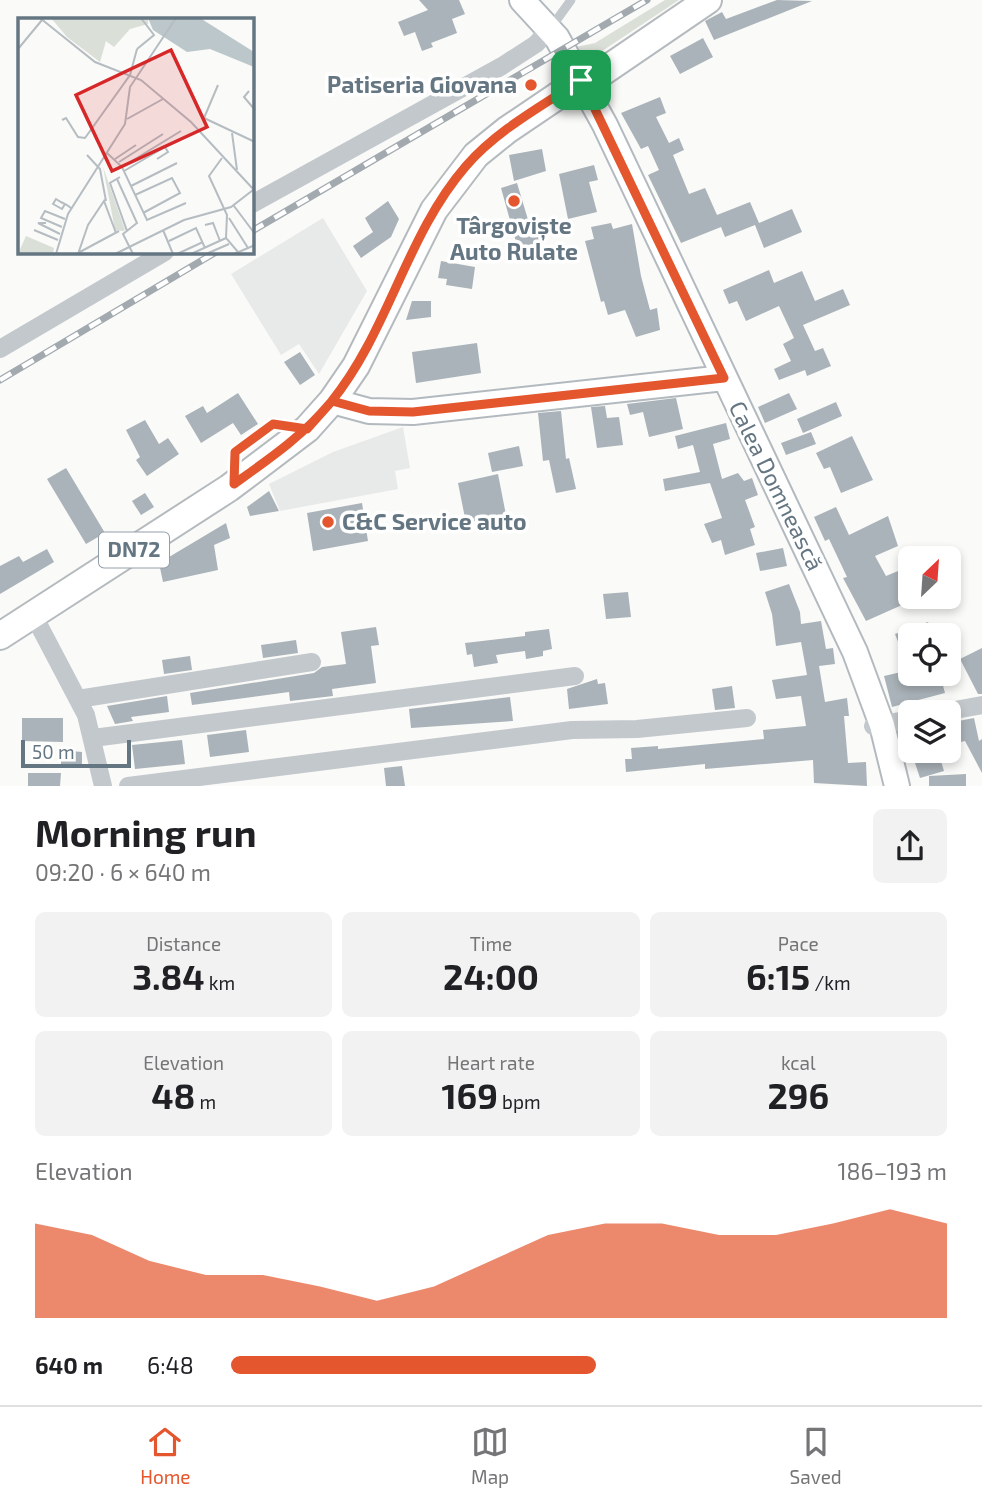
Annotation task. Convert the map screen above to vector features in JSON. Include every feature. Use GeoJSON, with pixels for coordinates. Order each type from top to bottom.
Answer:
{"type":"FeatureCollection","features":[{"type":"Feature","properties":{"kind":"main road"},"geometry":{"type":"LineString","coordinates":[[522,0],[550,29],[581,80]]}},
{"type":"Feature","properties":{"kind":"main road","name":"DN72"},"geometry":{"type":"LineString","coordinates":[[0,636],[234,484],[307,429],[332,401],[372,336],[434,211],[465,167],[488,144],[581,80],[607,52],[682,0]]}},
{"type":"Feature","properties":{"kind":"main road","name":"DN72"},"geometry":{"type":"LineString","coordinates":[[581,80],[604,71],[708,0]]}},
{"type":"Feature","properties":{"kind":"main road","name":"Calea Domnească"},"geometry":{"type":"LineString","coordinates":[[581,80],[594,131],[718,379]]}},
{"type":"Feature","properties":{"kind":"main road","name":"Calea Domnească"},"geometry":{"type":"LineString","coordinates":[[581,80],[845,655],[876,726],[897,786]]}},
{"type":"Feature","properties":{"kind":"main road"},"geometry":{"type":"LineString","coordinates":[[332,401],[369,411],[413,412],[718,379]]}},
{"type":"Feature","properties":{"kind":"main road","name":"Calea Domnească"},"geometry":{"type":"LineString","coordinates":[[876,726],[884,786]]}},
{"type":"Feature","properties":{"kind":"street"},"geometry":{"type":"LineString","coordinates":[[254,203],[502,66],[536,44],[550,29]]}},
{"type":"Feature","properties":{"kind":"street"},"geometry":{"type":"LineString","coordinates":[[0,349],[162,254]]}},
{"type":"Feature","properties":{"kind":"street"},"geometry":{"type":"LineString","coordinates":[[34,615],[78,699],[93,738],[103,786]]}},
{"type":"Feature","properties":{"kind":"street"},"geometry":{"type":"LineString","coordinates":[[78,699],[313,662]]}},
{"type":"Feature","properties":{"kind":"street"},"geometry":{"type":"LineString","coordinates":[[93,738],[575,676]]}},
{"type":"Feature","properties":{"kind":"street"},"geometry":{"type":"LineString","coordinates":[[961,709],[982,705]]}},
{"type":"Feature","properties":{"kind":"street"},"geometry":{"type":"LineString","coordinates":[[128,786],[572,730],[637,729],[747,718]]}},
{"type":"Feature","properties":{"kind":"street"},"geometry":{"type":"LineString","coordinates":[[876,726],[898,721]]}},
{"type":"Feature","properties":{"kind":"lane"},"geometry":{"type":"LineString","coordinates":[[550,29],[571,0]]}},
{"type":"Feature","properties":{"kind":"shaded area"},"geometry":{"type":"Polygon","coordinates":[[[665,0],[679,0],[590,59],[584,60],[576,47],[595,43],[665,0]]]}},
{"type":"Feature","properties":{"kind":"shaded area"},"geometry":{"type":"Polygon","coordinates":[[[323,218],[367,291],[319,374],[299,344],[281,355],[231,274],[323,218]]]}},
{"type":"Feature","properties":{"kind":"shaded area"},"geometry":{"type":"Polygon","coordinates":[[[403,427],[410,468],[395,471],[398,489],[280,511],[269,484],[333,452],[403,427]]]}},
{"type":"Feature","properties":{"kind":"building"},"geometry":{"type":"Polygon","coordinates":[[[419,0],[459,0],[465,14],[452,19],[457,33],[431,43],[433,47],[422,51],[415,32],[404,36],[398,22],[428,10],[419,0]]]}},
{"type":"Feature","properties":{"kind":"building"},"geometry":{"type":"Polygon","coordinates":[[[777,0],[812,1],[714,40],[705,21],[722,12],[726,19],[777,0]]]}},
{"type":"Feature","properties":{"kind":"building"},"geometry":{"type":"Polygon","coordinates":[[[703,38],[713,57],[680,74],[670,56],[703,38]]]}},
{"type":"Feature","properties":{"kind":"building"},"geometry":{"type":"Polygon","coordinates":[[[660,97],[666,113],[656,117],[669,143],[679,138],[684,150],[673,155],[689,194],[705,188],[717,215],[750,202],[759,223],[792,209],[802,232],[764,248],[755,225],[725,237],[721,227],[681,243],[648,175],[659,170],[648,146],[641,149],[621,113],[660,97]]]}},
{"type":"Feature","properties":{"kind":"building"},"geometry":{"type":"Polygon","coordinates":[[[542,149],[546,171],[514,181],[509,155],[542,149]]]}},
{"type":"Feature","properties":{"kind":"building"},"geometry":{"type":"Polygon","coordinates":[[[594,165],[598,180],[589,182],[597,212],[568,219],[559,174],[594,165]]]}},
{"type":"Feature","properties":{"kind":"building"},"geometry":{"type":"Polygon","coordinates":[[[517,183],[529,223],[538,221],[544,240],[518,249],[501,188],[517,183]]]}},
{"type":"Feature","properties":{"kind":"building"},"geometry":{"type":"Polygon","coordinates":[[[388,201],[399,219],[391,237],[361,258],[353,246],[373,232],[365,218],[388,201]]]}},
{"type":"Feature","properties":{"kind":"building"},"geometry":{"type":"Polygon","coordinates":[[[611,223],[613,229],[632,224],[641,276],[650,310],[657,308],[660,330],[636,337],[625,310],[608,315],[604,301],[601,302],[585,241],[594,239],[591,227],[611,223]]]}},
{"type":"Feature","properties":{"kind":"building"},"geometry":{"type":"Polygon","coordinates":[[[441,261],[475,267],[472,289],[446,285],[447,279],[438,278],[441,261]]]}},
{"type":"Feature","properties":{"kind":"building"},"geometry":{"type":"Polygon","coordinates":[[[769,270],[774,283],[802,271],[815,301],[843,289],[850,305],[803,325],[815,351],[823,348],[831,366],[807,376],[805,370],[779,380],[774,369],[791,361],[783,344],[794,338],[779,306],[746,321],[737,301],[729,304],[723,290],[769,270]]]}},
{"type":"Feature","properties":{"kind":"building"},"geometry":{"type":"Polygon","coordinates":[[[412,301],[431,301],[431,317],[406,320],[412,301]]]}},
{"type":"Feature","properties":{"kind":"building"},"geometry":{"type":"Polygon","coordinates":[[[477,343],[481,373],[416,383],[412,352],[477,343]]]}},
{"type":"Feature","properties":{"kind":"building"},"geometry":{"type":"Polygon","coordinates":[[[300,352],[315,375],[300,385],[284,362],[300,352]]]}},
{"type":"Feature","properties":{"kind":"building"},"geometry":{"type":"Polygon","coordinates":[[[238,393],[258,424],[241,435],[233,423],[201,443],[185,416],[203,406],[207,413],[238,393]]]}},
{"type":"Feature","properties":{"kind":"building"},"geometry":{"type":"Polygon","coordinates":[[[789,393],[797,409],[765,423],[758,407],[789,393]]]}},
{"type":"Feature","properties":{"kind":"building"},"geometry":{"type":"Polygon","coordinates":[[[676,398],[683,429],[649,437],[643,412],[630,415],[627,404],[676,398]]]}},
{"type":"Feature","properties":{"kind":"building"},"geometry":{"type":"Polygon","coordinates":[[[836,402],[842,416],[803,433],[797,419],[836,402]]]}},
{"type":"Feature","properties":{"kind":"building"},"geometry":{"type":"Polygon","coordinates":[[[605,406],[607,418],[619,417],[623,445],[597,448],[591,407],[605,406]]]}},
{"type":"Feature","properties":{"kind":"building"},"geometry":{"type":"Polygon","coordinates":[[[561,411],[566,459],[569,458],[576,489],[556,493],[549,460],[543,461],[538,413],[561,411]]]}},
{"type":"Feature","properties":{"kind":"building"},"geometry":{"type":"Polygon","coordinates":[[[145,420],[159,444],[168,438],[179,454],[147,476],[136,460],[140,457],[126,430],[145,420]]]}},
{"type":"Feature","properties":{"kind":"building"},"geometry":{"type":"Polygon","coordinates":[[[726,423],[730,439],[713,444],[722,479],[738,473],[744,481],[752,478],[758,495],[745,500],[755,527],[750,529],[755,545],[725,555],[721,540],[712,543],[704,524],[722,518],[710,483],[665,491],[663,479],[700,472],[693,445],[678,449],[675,436],[726,423]]]}},
{"type":"Feature","properties":{"kind":"building"},"geometry":{"type":"Polygon","coordinates":[[[811,432],[816,444],[786,455],[781,443],[811,432]]]}},
{"type":"Feature","properties":{"kind":"building"},"geometry":{"type":"Polygon","coordinates":[[[852,436],[873,480],[841,493],[830,467],[824,469],[816,453],[852,436]]]}},
{"type":"Feature","properties":{"kind":"building"},"geometry":{"type":"Polygon","coordinates":[[[519,446],[523,466],[492,472],[488,453],[519,446]]]}},
{"type":"Feature","properties":{"kind":"building"},"geometry":{"type":"Polygon","coordinates":[[[66,468],[105,533],[86,544],[47,479],[66,468]]]}},
{"type":"Feature","properties":{"kind":"building"},"geometry":{"type":"Polygon","coordinates":[[[498,474],[506,515],[466,523],[458,483],[498,474]]]}},
{"type":"Feature","properties":{"kind":"building"},"geometry":{"type":"Polygon","coordinates":[[[269,491],[279,511],[250,516],[247,507],[269,491]]]}},
{"type":"Feature","properties":{"kind":"building"},"geometry":{"type":"Polygon","coordinates":[[[145,493],[154,507],[141,515],[132,501],[145,493]]]}},
{"type":"Feature","properties":{"kind":"building"},"geometry":{"type":"Polygon","coordinates":[[[362,503],[368,541],[313,551],[307,513],[362,503]]]}},
{"type":"Feature","properties":{"kind":"building"},"geometry":{"type":"Polygon","coordinates":[[[836,507],[849,535],[888,516],[898,546],[875,556],[886,576],[898,571],[898,607],[866,621],[843,578],[847,577],[829,539],[825,541],[814,517],[836,507]]]}},
{"type":"Feature","properties":{"kind":"building"},"geometry":{"type":"Polygon","coordinates":[[[226,523],[230,538],[214,545],[218,570],[163,582],[159,563],[226,523]]]}},
{"type":"Feature","properties":{"kind":"building"},"geometry":{"type":"Polygon","coordinates":[[[783,548],[787,566],[760,571],[756,553],[783,548]]]}},
{"type":"Feature","properties":{"kind":"building"},"geometry":{"type":"Polygon","coordinates":[[[47,549],[54,562],[0,594],[0,566],[19,556],[23,562],[47,549]]]}},
{"type":"Feature","properties":{"kind":"building"},"geometry":{"type":"Polygon","coordinates":[[[789,584],[800,612],[801,624],[821,621],[826,649],[833,648],[835,664],[819,666],[825,702],[847,698],[849,716],[844,716],[848,763],[866,762],[867,786],[814,783],[813,760],[705,769],[705,764],[626,772],[625,759],[632,759],[631,748],[658,746],[658,749],[764,739],[763,730],[806,726],[801,696],[776,699],[772,680],[807,675],[801,642],[776,646],[772,614],[765,592],[789,584]]]}},
{"type":"Feature","properties":{"kind":"building"},"geometry":{"type":"Polygon","coordinates":[[[628,592],[631,617],[606,619],[603,594],[628,592]]]}},
{"type":"Feature","properties":{"kind":"building"},"geometry":{"type":"Polygon","coordinates":[[[376,627],[379,645],[371,646],[376,683],[332,689],[333,696],[290,701],[289,692],[192,705],[190,693],[314,673],[322,667],[346,664],[341,632],[376,627]]]}},
{"type":"Feature","properties":{"kind":"building"},"geometry":{"type":"Polygon","coordinates":[[[549,629],[552,649],[543,651],[543,656],[526,659],[525,651],[496,655],[498,663],[474,667],[472,654],[467,655],[465,643],[525,636],[525,632],[549,629]]]}},
{"type":"Feature","properties":{"kind":"building"},"geometry":{"type":"Polygon","coordinates":[[[296,640],[298,653],[263,658],[261,645],[296,640]]]}},
{"type":"Feature","properties":{"kind":"building"},"geometry":{"type":"Polygon","coordinates":[[[982,648],[982,694],[978,694],[961,658],[982,648]]]}},
{"type":"Feature","properties":{"kind":"building"},"geometry":{"type":"Polygon","coordinates":[[[190,656],[192,670],[164,674],[162,660],[190,656]]]}},
{"type":"Feature","properties":{"kind":"building"},"geometry":{"type":"Polygon","coordinates":[[[898,673],[898,686],[943,686],[945,693],[918,700],[898,700],[898,705],[892,707],[884,676],[898,673]]]}},
{"type":"Feature","properties":{"kind":"building"},"geometry":{"type":"Polygon","coordinates":[[[597,679],[598,684],[605,683],[608,704],[569,709],[567,689],[597,679]]]}},
{"type":"Feature","properties":{"kind":"building"},"geometry":{"type":"Polygon","coordinates":[[[732,686],[735,708],[715,710],[712,689],[732,686]]]}},
{"type":"Feature","properties":{"kind":"building"},"geometry":{"type":"Polygon","coordinates":[[[167,696],[169,712],[131,717],[133,721],[115,724],[107,706],[167,696]]]}},
{"type":"Feature","properties":{"kind":"building"},"geometry":{"type":"Polygon","coordinates":[[[510,697],[513,721],[411,728],[409,709],[510,697]]]}},
{"type":"Feature","properties":{"kind":"building"},"geometry":{"type":"Polygon","coordinates":[[[22,718],[63,718],[63,742],[22,741],[22,718]]]}},
{"type":"Feature","properties":{"kind":"building"},"geometry":{"type":"Polygon","coordinates":[[[974,718],[979,741],[982,739],[982,773],[965,741],[961,742],[961,720],[974,718]]]}},
{"type":"Feature","properties":{"kind":"building"},"geometry":{"type":"Polygon","coordinates":[[[246,730],[249,752],[210,757],[207,735],[246,730]]]}},
{"type":"Feature","properties":{"kind":"building"},"geometry":{"type":"Polygon","coordinates":[[[182,740],[185,764],[135,769],[132,745],[182,740]]]}},
{"type":"Feature","properties":{"kind":"building"},"geometry":{"type":"Polygon","coordinates":[[[61,750],[82,752],[82,767],[61,768],[61,750]]]}},
{"type":"Feature","properties":{"kind":"building"},"geometry":{"type":"Polygon","coordinates":[[[915,763],[942,763],[944,771],[920,778],[915,763]]]}},
{"type":"Feature","properties":{"kind":"building"},"geometry":{"type":"Polygon","coordinates":[[[402,766],[405,786],[386,786],[384,768],[402,766]]]}},
{"type":"Feature","properties":{"kind":"building"},"geometry":{"type":"Polygon","coordinates":[[[28,773],[61,773],[60,786],[28,786],[28,773]]]}},
{"type":"Feature","properties":{"kind":"building"},"geometry":{"type":"Polygon","coordinates":[[[966,774],[966,786],[929,786],[929,776],[966,774]]]}},
{"type":"Feature","properties":{"kind":"railway"},"geometry":{"type":"LineString","coordinates":[[254,230],[647,0]]}},
{"type":"Feature","properties":{"kind":"railway"},"geometry":{"type":"LineString","coordinates":[[0,380],[213,254]]}},
{"type":"Feature","properties":{"kind":"place","name":"Patiseria Giovana"},"geometry":{"type":"Point","coordinates":[531,85]}},
{"type":"Feature","properties":{"kind":"place","name":"Târgoviște Auto Rulate"},"geometry":{"type":"Point","coordinates":[514,201]}},
{"type":"Feature","properties":{"kind":"place","name":"C&C Service auto"},"geometry":{"type":"Point","coordinates":[328,522]}},
{"type":"Feature","properties":{"kind":"route"},"geometry":{"type":"LineString","coordinates":[[581,80],[475,155],[434,211],[377,326],[332,401],[307,429],[234,484],[235,452],[273,424],[307,429],[332,401],[369,411],[413,412],[724,378],[605,125],[581,80]]}}]}
